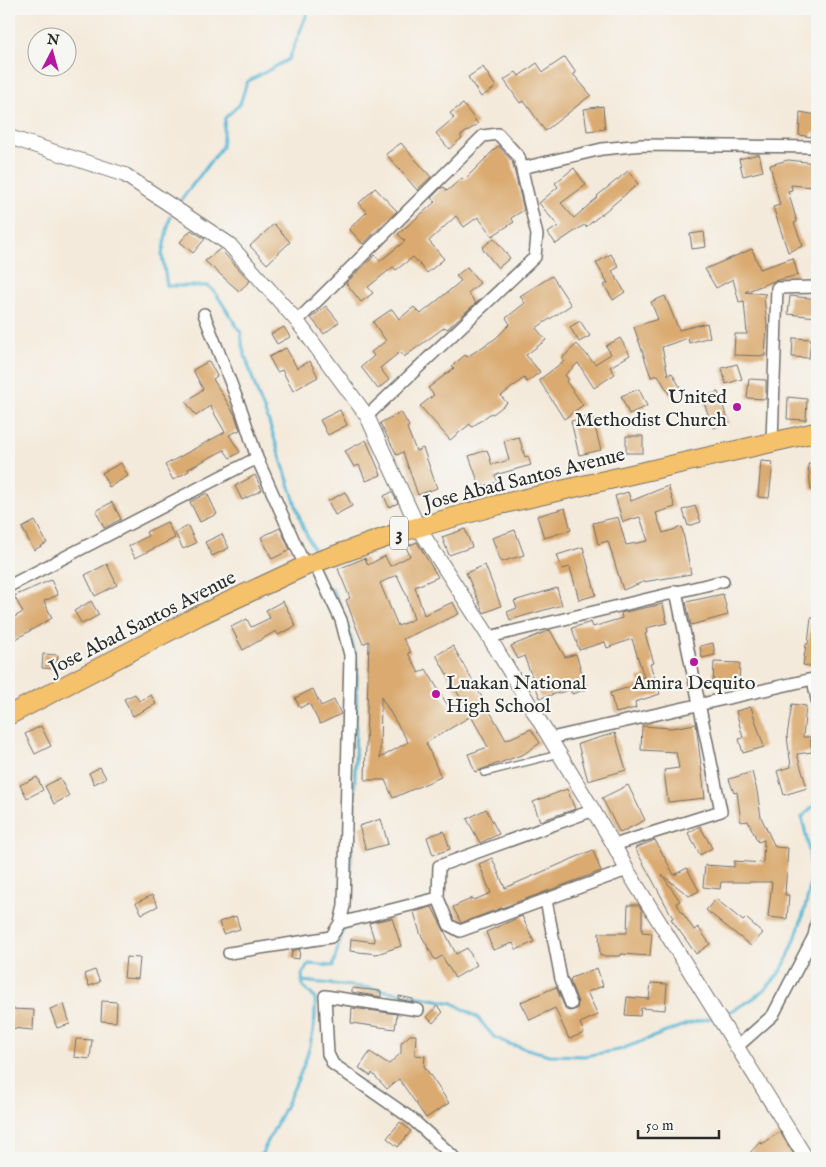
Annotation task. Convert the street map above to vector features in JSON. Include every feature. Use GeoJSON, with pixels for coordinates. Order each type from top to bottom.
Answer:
{"type":"FeatureCollection","features":[{"type":"Feature","properties":{"kind":"highway","name":"Jose Abad Santos Avenue"},"geometry":{"type":"LineString","coordinates":[[9,715],[198,616],[310,565],[418,527],[498,505],[817,432]]}},
{"type":"Feature","properties":{"kind":"street"},"geometry":{"type":"LineString","coordinates":[[296,322],[484,136],[498,134],[519,157],[537,235],[535,256],[367,416]]}},
{"type":"Feature","properties":{"kind":"street"},"geometry":{"type":"LineString","coordinates":[[9,137],[125,175],[229,244],[296,322],[367,416],[418,527],[489,637],[594,810],[627,870],[806,1158]]}},
{"type":"Feature","properties":{"kind":"street"},"geometry":{"type":"LineString","coordinates":[[522,168],[602,149],[643,145],[817,146]]}},
{"type":"Feature","properties":{"kind":"street"},"geometry":{"type":"LineString","coordinates":[[772,442],[777,288],[817,287]]}},
{"type":"Feature","properties":{"kind":"street"},"geometry":{"type":"LineString","coordinates":[[204,314],[242,412],[256,458],[310,565],[342,620],[350,655],[344,906],[340,923],[332,937],[229,953]]}},
{"type":"Feature","properties":{"kind":"street"},"geometry":{"type":"LineString","coordinates":[[9,586],[256,458]]}},
{"type":"Feature","properties":{"kind":"street"},"geometry":{"type":"LineString","coordinates":[[489,637],[723,581]]}},
{"type":"Feature","properties":{"kind":"street"},"geometry":{"type":"LineString","coordinates":[[614,845],[721,811],[676,591]]}},
{"type":"Feature","properties":{"kind":"street"},"geometry":{"type":"LineString","coordinates":[[551,738],[815,679],[817,700]]}},
{"type":"Feature","properties":{"kind":"street"},"geometry":{"type":"LineString","coordinates":[[594,810],[440,866],[438,898],[449,925],[460,931],[627,870]]}},
{"type":"Feature","properties":{"kind":"street"},"geometry":{"type":"LineString","coordinates":[[340,923],[438,898]]}},
{"type":"Feature","properties":{"kind":"street"},"geometry":{"type":"LineString","coordinates":[[546,900],[561,979],[571,1004]]}},
{"type":"Feature","properties":{"kind":"street"},"geometry":{"type":"LineString","coordinates":[[737,1047],[773,1014],[814,936],[817,921]]}},
{"type":"Feature","properties":{"kind":"street"},"geometry":{"type":"LineString","coordinates":[[418,1010],[325,996],[328,1054],[332,1064],[412,1119],[455,1158]]}},
{"type":"Feature","properties":{"kind":"lane"},"geometry":{"type":"LineString","coordinates":[[484,773],[560,753]]}},
{"type":"Feature","properties":{"kind":"building"},"geometry":{"type":"Polygon","coordinates":[[[565,57],[576,73],[573,74],[591,95],[545,131],[524,101],[520,103],[504,80],[516,72],[519,76],[537,63],[543,72],[565,57]]]}},
{"type":"Feature","properties":{"kind":"building"},"geometry":{"type":"Polygon","coordinates":[[[483,67],[496,87],[481,97],[468,77],[483,67]]]}},
{"type":"Feature","properties":{"kind":"building"},"geometry":{"type":"Polygon","coordinates":[[[463,104],[478,124],[460,136],[462,138],[449,149],[436,133],[454,118],[450,113],[463,104]]]}},
{"type":"Feature","properties":{"kind":"building"},"geometry":{"type":"Polygon","coordinates":[[[603,106],[605,129],[587,131],[584,109],[603,106]]]}},
{"type":"Feature","properties":{"kind":"building"},"geometry":{"type":"Polygon","coordinates":[[[800,112],[817,115],[817,133],[812,133],[811,137],[799,135],[800,112]]]}},
{"type":"Feature","properties":{"kind":"building"},"geometry":{"type":"Polygon","coordinates":[[[401,143],[431,177],[417,190],[386,154],[401,143]]]}},
{"type":"Feature","properties":{"kind":"building"},"geometry":{"type":"Polygon","coordinates":[[[498,146],[512,161],[524,210],[511,218],[514,222],[492,236],[478,217],[464,227],[456,216],[429,241],[444,259],[427,273],[413,257],[396,270],[393,267],[368,287],[373,293],[361,302],[346,283],[375,255],[380,261],[405,241],[398,234],[435,202],[431,198],[441,188],[444,187],[447,191],[462,178],[464,180],[498,146]]]}},
{"type":"Feature","properties":{"kind":"building"},"geometry":{"type":"Polygon","coordinates":[[[759,154],[763,171],[743,176],[739,159],[759,154]]]}},
{"type":"Feature","properties":{"kind":"building"},"geometry":{"type":"Polygon","coordinates":[[[788,160],[816,163],[814,187],[791,185],[792,190],[788,191],[797,222],[794,223],[803,246],[788,252],[773,207],[780,205],[770,165],[788,160]]]}},
{"type":"Feature","properties":{"kind":"building"},"geometry":{"type":"Polygon","coordinates":[[[574,168],[586,185],[561,203],[574,218],[628,171],[638,184],[586,227],[584,225],[556,244],[548,233],[558,226],[539,203],[558,187],[555,183],[574,168]]]}},
{"type":"Feature","properties":{"kind":"building"},"geometry":{"type":"Polygon","coordinates":[[[375,188],[397,211],[363,244],[349,229],[367,212],[359,203],[375,188]]]}},
{"type":"Feature","properties":{"kind":"building"},"geometry":{"type":"Polygon","coordinates":[[[274,224],[290,242],[267,264],[250,246],[274,224]]]}},
{"type":"Feature","properties":{"kind":"building"},"geometry":{"type":"Polygon","coordinates":[[[191,230],[205,239],[193,253],[180,242],[191,230]]]}},
{"type":"Feature","properties":{"kind":"building"},"geometry":{"type":"Polygon","coordinates":[[[704,232],[706,247],[692,249],[690,234],[704,232]]]}},
{"type":"Feature","properties":{"kind":"building"},"geometry":{"type":"Polygon","coordinates":[[[494,238],[510,258],[498,268],[482,248],[494,238]]]}},
{"type":"Feature","properties":{"kind":"building"},"geometry":{"type":"Polygon","coordinates":[[[220,249],[250,281],[239,291],[205,261],[220,249]]]}},
{"type":"Feature","properties":{"kind":"building"},"geometry":{"type":"Polygon","coordinates":[[[752,249],[760,269],[793,258],[798,275],[774,281],[745,292],[766,294],[764,296],[767,325],[765,356],[734,355],[735,334],[747,334],[744,301],[739,302],[733,279],[716,288],[705,269],[752,249]]]}},
{"type":"Feature","properties":{"kind":"building"},"geometry":{"type":"Polygon","coordinates":[[[611,254],[619,267],[612,271],[625,292],[613,300],[604,285],[608,283],[596,263],[611,254]]]}},
{"type":"Feature","properties":{"kind":"building"},"geometry":{"type":"Polygon","coordinates":[[[467,267],[480,283],[468,293],[476,303],[447,329],[445,327],[404,357],[400,352],[380,368],[389,380],[378,389],[361,367],[374,356],[371,352],[386,341],[373,322],[392,309],[399,319],[414,307],[421,314],[461,281],[456,276],[467,267]]]}},
{"type":"Feature","properties":{"kind":"building"},"geometry":{"type":"Polygon","coordinates":[[[552,276],[571,305],[536,328],[546,340],[526,355],[540,372],[527,382],[524,378],[501,396],[507,403],[493,414],[491,413],[472,427],[470,424],[450,440],[420,406],[434,395],[428,388],[454,368],[452,366],[465,355],[467,357],[496,338],[510,324],[506,318],[525,303],[520,296],[552,276]]]}},
{"type":"Feature","properties":{"kind":"building"},"geometry":{"type":"Polygon","coordinates":[[[665,296],[679,330],[707,323],[710,337],[689,343],[688,338],[662,347],[668,375],[672,373],[680,387],[672,391],[672,399],[658,375],[651,377],[634,327],[658,319],[651,302],[665,296]]]}},
{"type":"Feature","properties":{"kind":"building"},"geometry":{"type":"Polygon","coordinates":[[[790,296],[817,299],[817,317],[788,314],[790,296]]]}},
{"type":"Feature","properties":{"kind":"building"},"geometry":{"type":"Polygon","coordinates":[[[326,306],[339,322],[324,334],[311,318],[326,306]]]}},
{"type":"Feature","properties":{"kind":"building"},"geometry":{"type":"Polygon","coordinates":[[[580,321],[590,336],[579,342],[570,327],[580,321]]]}},
{"type":"Feature","properties":{"kind":"building"},"geometry":{"type":"Polygon","coordinates":[[[284,327],[290,337],[277,344],[271,334],[284,327]]]}},
{"type":"Feature","properties":{"kind":"building"},"geometry":{"type":"Polygon","coordinates":[[[620,338],[630,355],[610,367],[615,374],[594,388],[578,363],[565,375],[568,379],[566,381],[583,405],[564,419],[539,380],[564,361],[562,358],[577,344],[595,364],[611,354],[606,346],[620,338]]]}},
{"type":"Feature","properties":{"kind":"building"},"geometry":{"type":"Polygon","coordinates":[[[793,338],[811,339],[809,358],[792,357],[793,338]]]}},
{"type":"Feature","properties":{"kind":"building"},"geometry":{"type":"Polygon","coordinates":[[[286,348],[297,368],[310,361],[318,377],[293,391],[282,370],[277,372],[269,357],[286,348]]]}},
{"type":"Feature","properties":{"kind":"building"},"geometry":{"type":"Polygon","coordinates":[[[209,361],[217,376],[213,379],[235,415],[240,430],[229,435],[240,452],[230,458],[224,450],[188,469],[189,471],[173,480],[165,465],[225,432],[210,406],[196,416],[186,402],[203,389],[193,370],[209,361]]]}},
{"type":"Feature","properties":{"kind":"building"},"geometry":{"type":"Polygon","coordinates":[[[737,364],[742,379],[726,384],[722,368],[737,364]]]}},
{"type":"Feature","properties":{"kind":"building"},"geometry":{"type":"Polygon","coordinates":[[[749,379],[766,380],[766,399],[747,398],[749,379]]]}},
{"type":"Feature","properties":{"kind":"building"},"geometry":{"type":"Polygon","coordinates":[[[639,389],[647,406],[629,414],[621,396],[639,389]]]}},
{"type":"Feature","properties":{"kind":"building"},"geometry":{"type":"Polygon","coordinates":[[[718,392],[729,423],[713,428],[702,397],[718,392]]]}},
{"type":"Feature","properties":{"kind":"building"},"geometry":{"type":"Polygon","coordinates":[[[788,397],[807,399],[806,420],[787,419],[788,397]]]}},
{"type":"Feature","properties":{"kind":"building"},"geometry":{"type":"Polygon","coordinates":[[[340,410],[347,425],[328,435],[320,420],[340,410]]]}},
{"type":"Feature","properties":{"kind":"building"},"geometry":{"type":"Polygon","coordinates":[[[401,412],[409,426],[407,428],[416,451],[423,448],[437,488],[418,495],[403,452],[397,455],[380,423],[401,412]]]}},
{"type":"Feature","properties":{"kind":"building"},"geometry":{"type":"Polygon","coordinates":[[[592,416],[601,450],[579,455],[571,421],[592,416]]]}},
{"type":"Feature","properties":{"kind":"building"},"geometry":{"type":"Polygon","coordinates":[[[626,436],[643,436],[643,453],[626,453],[626,436]]]}},
{"type":"Feature","properties":{"kind":"building"},"geometry":{"type":"Polygon","coordinates":[[[519,437],[525,457],[528,456],[531,465],[495,475],[498,482],[480,487],[469,456],[487,450],[492,465],[509,460],[504,441],[519,437]]]}},
{"type":"Feature","properties":{"kind":"building"},"geometry":{"type":"Polygon","coordinates":[[[366,440],[381,475],[366,481],[359,465],[354,467],[345,451],[366,440]]]}},
{"type":"Feature","properties":{"kind":"building"},"geometry":{"type":"Polygon","coordinates":[[[761,461],[773,462],[769,498],[758,497],[761,461]]]}},
{"type":"Feature","properties":{"kind":"building"},"geometry":{"type":"Polygon","coordinates":[[[121,463],[128,476],[109,487],[102,473],[121,463]]]}},
{"type":"Feature","properties":{"kind":"building"},"geometry":{"type":"Polygon","coordinates":[[[808,464],[817,464],[817,490],[811,490],[808,464]]]}},
{"type":"Feature","properties":{"kind":"building"},"geometry":{"type":"Polygon","coordinates":[[[255,475],[262,490],[242,500],[235,486],[255,475]]]}},
{"type":"Feature","properties":{"kind":"building"},"geometry":{"type":"Polygon","coordinates":[[[668,486],[675,507],[656,513],[663,533],[682,527],[691,574],[643,582],[623,590],[608,541],[598,544],[593,523],[618,517],[626,545],[648,541],[640,517],[623,522],[615,496],[628,492],[631,501],[668,486]]]}},
{"type":"Feature","properties":{"kind":"building"},"geometry":{"type":"Polygon","coordinates":[[[345,492],[352,506],[335,515],[328,501],[345,492]]]}},
{"type":"Feature","properties":{"kind":"building"},"geometry":{"type":"Polygon","coordinates":[[[392,492],[398,503],[389,507],[384,496],[392,492]]]}},
{"type":"Feature","properties":{"kind":"building"},"geometry":{"type":"Polygon","coordinates":[[[207,493],[217,514],[200,522],[190,502],[207,493]]]}},
{"type":"Feature","properties":{"kind":"building"},"geometry":{"type":"Polygon","coordinates":[[[112,502],[121,519],[104,528],[96,511],[112,502]]]}},
{"type":"Feature","properties":{"kind":"building"},"geometry":{"type":"Polygon","coordinates":[[[695,506],[701,522],[688,526],[683,510],[695,506]]]}},
{"type":"Feature","properties":{"kind":"building"},"geometry":{"type":"Polygon","coordinates":[[[565,508],[571,530],[544,538],[537,516],[565,508]]]}},
{"type":"Feature","properties":{"kind":"building"},"geometry":{"type":"Polygon","coordinates":[[[35,521],[47,543],[34,550],[22,528],[35,521]]]}},
{"type":"Feature","properties":{"kind":"building"},"geometry":{"type":"Polygon","coordinates":[[[167,522],[175,538],[135,558],[129,546],[148,536],[146,532],[167,522]]]}},
{"type":"Feature","properties":{"kind":"building"},"geometry":{"type":"Polygon","coordinates":[[[188,526],[196,543],[183,549],[175,533],[188,526]]]}},
{"type":"Feature","properties":{"kind":"building"},"geometry":{"type":"Polygon","coordinates":[[[280,528],[290,550],[272,559],[261,537],[280,528]]]}},
{"type":"Feature","properties":{"kind":"building"},"geometry":{"type":"Polygon","coordinates":[[[465,529],[472,547],[449,555],[442,537],[465,529]]]}},
{"type":"Feature","properties":{"kind":"building"},"geometry":{"type":"Polygon","coordinates":[[[515,530],[524,555],[501,562],[492,538],[515,530]]]}},
{"type":"Feature","properties":{"kind":"building"},"geometry":{"type":"Polygon","coordinates":[[[222,534],[229,548],[212,556],[205,542],[222,534]]]}},
{"type":"Feature","properties":{"kind":"building"},"geometry":{"type":"Polygon","coordinates":[[[417,542],[438,577],[415,587],[424,615],[453,602],[459,614],[403,639],[411,652],[408,653],[419,673],[426,669],[451,711],[464,704],[436,655],[453,646],[506,740],[531,729],[540,743],[524,754],[475,772],[468,754],[488,747],[471,716],[426,743],[441,777],[393,798],[385,780],[365,780],[369,641],[363,644],[346,600],[350,598],[338,569],[365,558],[368,565],[385,556],[390,566],[410,556],[406,547],[417,542]],[[397,575],[380,583],[398,626],[414,619],[407,596],[397,575]],[[381,697],[380,758],[408,742],[381,697]]]}},
{"type":"Feature","properties":{"kind":"building"},"geometry":{"type":"Polygon","coordinates":[[[583,547],[596,595],[579,600],[570,567],[562,569],[557,555],[583,547]]]}},
{"type":"Feature","properties":{"kind":"building"},"geometry":{"type":"Polygon","coordinates":[[[107,564],[117,585],[95,596],[85,575],[107,564]]]}},
{"type":"Feature","properties":{"kind":"building"},"geometry":{"type":"Polygon","coordinates":[[[485,565],[501,606],[484,613],[466,573],[485,565]]]}},
{"type":"Feature","properties":{"kind":"building"},"geometry":{"type":"Polygon","coordinates":[[[51,580],[58,595],[44,601],[52,618],[9,643],[9,620],[23,612],[14,596],[51,580]]]}},
{"type":"Feature","properties":{"kind":"building"},"geometry":{"type":"Polygon","coordinates":[[[557,588],[562,605],[510,620],[507,612],[517,608],[514,601],[557,588]]]}},
{"type":"Feature","properties":{"kind":"building"},"geometry":{"type":"Polygon","coordinates":[[[723,594],[728,615],[691,625],[686,602],[723,594]]]}},
{"type":"Feature","properties":{"kind":"building"},"geometry":{"type":"Polygon","coordinates":[[[91,601],[99,615],[82,624],[74,611],[91,601]]]}},
{"type":"Feature","properties":{"kind":"building"},"geometry":{"type":"Polygon","coordinates":[[[283,601],[296,626],[278,635],[276,631],[243,650],[231,627],[247,619],[251,627],[270,618],[266,610],[283,601]]]}},
{"type":"Feature","properties":{"kind":"building"},"geometry":{"type":"Polygon","coordinates":[[[663,604],[667,623],[646,628],[647,633],[645,634],[654,663],[650,664],[660,694],[635,702],[636,708],[616,713],[610,693],[640,684],[638,678],[644,677],[632,639],[607,648],[605,642],[579,650],[572,628],[591,622],[593,627],[622,618],[621,613],[663,604]]]}},
{"type":"Feature","properties":{"kind":"building"},"geometry":{"type":"Polygon","coordinates":[[[811,618],[817,618],[817,667],[803,665],[811,618]]]}},
{"type":"Feature","properties":{"kind":"building"},"geometry":{"type":"Polygon","coordinates":[[[550,630],[565,657],[576,654],[587,689],[572,694],[570,690],[540,698],[524,656],[518,659],[511,646],[550,630]]]}},
{"type":"Feature","properties":{"kind":"building"},"geometry":{"type":"Polygon","coordinates":[[[713,643],[715,655],[702,658],[700,646],[713,643]]]}},
{"type":"Feature","properties":{"kind":"building"},"geometry":{"type":"Polygon","coordinates":[[[43,654],[58,655],[57,669],[42,668],[43,654]]]}},
{"type":"Feature","properties":{"kind":"building"},"geometry":{"type":"Polygon","coordinates":[[[714,662],[740,663],[739,685],[713,684],[714,662]]]}},
{"type":"Feature","properties":{"kind":"building"},"geometry":{"type":"Polygon","coordinates":[[[313,689],[321,706],[334,700],[341,714],[320,724],[309,703],[300,708],[295,698],[313,689]]]}},
{"type":"Feature","properties":{"kind":"building"},"geometry":{"type":"Polygon","coordinates":[[[135,694],[139,701],[151,695],[156,704],[133,716],[124,699],[135,694]]]}},
{"type":"Feature","properties":{"kind":"building"},"geometry":{"type":"Polygon","coordinates":[[[792,704],[806,706],[803,737],[810,737],[812,752],[797,754],[807,788],[784,795],[777,771],[791,767],[787,736],[792,704]]]}},
{"type":"Feature","properties":{"kind":"building"},"geometry":{"type":"Polygon","coordinates":[[[751,707],[764,747],[743,753],[739,739],[743,738],[736,711],[751,707]]]}},
{"type":"Feature","properties":{"kind":"building"},"geometry":{"type":"Polygon","coordinates":[[[696,724],[705,798],[668,802],[664,770],[679,768],[676,752],[641,750],[642,726],[671,728],[696,724]]]}},
{"type":"Feature","properties":{"kind":"building"},"geometry":{"type":"Polygon","coordinates":[[[41,726],[51,746],[35,754],[25,734],[41,726]]]}},
{"type":"Feature","properties":{"kind":"building"},"geometry":{"type":"Polygon","coordinates":[[[615,733],[626,770],[588,781],[578,744],[615,733]]]}},
{"type":"Feature","properties":{"kind":"building"},"geometry":{"type":"Polygon","coordinates":[[[100,767],[106,778],[94,784],[89,773],[100,767]]]}},
{"type":"Feature","properties":{"kind":"building"},"geometry":{"type":"Polygon","coordinates":[[[752,772],[761,817],[775,847],[788,848],[785,895],[789,895],[787,919],[768,917],[772,882],[721,882],[720,889],[703,887],[705,865],[734,867],[734,861],[763,863],[764,840],[758,842],[748,821],[741,822],[737,792],[734,793],[729,779],[752,772]]]}},
{"type":"Feature","properties":{"kind":"building"},"geometry":{"type":"Polygon","coordinates":[[[37,777],[43,790],[27,798],[20,785],[37,777]]]}},
{"type":"Feature","properties":{"kind":"building"},"geometry":{"type":"Polygon","coordinates":[[[60,778],[69,796],[54,804],[45,786],[60,778]]]}},
{"type":"Feature","properties":{"kind":"building"},"geometry":{"type":"Polygon","coordinates":[[[628,785],[645,820],[620,833],[602,798],[628,785]]]}},
{"type":"Feature","properties":{"kind":"building"},"geometry":{"type":"Polygon","coordinates":[[[567,789],[575,809],[540,821],[533,802],[567,789]]]}},
{"type":"Feature","properties":{"kind":"building"},"geometry":{"type":"Polygon","coordinates":[[[486,809],[499,834],[480,843],[467,819],[486,809]]]}},
{"type":"Feature","properties":{"kind":"building"},"geometry":{"type":"Polygon","coordinates":[[[381,819],[388,844],[366,850],[359,826],[381,819]]]}},
{"type":"Feature","properties":{"kind":"building"},"geometry":{"type":"Polygon","coordinates":[[[700,826],[712,848],[700,855],[688,833],[700,826]]]}},
{"type":"Feature","properties":{"kind":"building"},"geometry":{"type":"Polygon","coordinates":[[[444,831],[450,849],[433,855],[427,837],[444,831]]]}},
{"type":"Feature","properties":{"kind":"building"},"geometry":{"type":"Polygon","coordinates":[[[655,840],[674,875],[687,868],[699,891],[689,896],[662,875],[680,901],[676,903],[694,930],[698,927],[710,944],[696,954],[671,919],[673,918],[635,848],[655,840]]]}},
{"type":"Feature","properties":{"kind":"building"},"geometry":{"type":"Polygon","coordinates":[[[593,850],[601,871],[461,923],[453,907],[473,898],[474,900],[491,893],[479,864],[492,858],[505,888],[593,850]]]}},
{"type":"Feature","properties":{"kind":"building"},"geometry":{"type":"Polygon","coordinates":[[[152,895],[158,906],[142,914],[136,903],[152,895]]]}},
{"type":"Feature","properties":{"kind":"building"},"geometry":{"type":"Polygon","coordinates":[[[716,899],[743,921],[746,918],[763,933],[751,946],[706,910],[716,899]]]}},
{"type":"Feature","properties":{"kind":"building"},"geometry":{"type":"Polygon","coordinates":[[[628,905],[639,905],[642,911],[642,932],[652,933],[650,956],[621,954],[621,956],[600,956],[599,933],[627,933],[628,905]]]}},
{"type":"Feature","properties":{"kind":"building"},"geometry":{"type":"Polygon","coordinates":[[[432,907],[456,954],[467,948],[477,965],[455,978],[442,956],[435,960],[420,933],[414,912],[432,907]]]}},
{"type":"Feature","properties":{"kind":"building"},"geometry":{"type":"Polygon","coordinates":[[[236,916],[240,929],[223,934],[219,922],[236,916]]]}},
{"type":"Feature","properties":{"kind":"building"},"geometry":{"type":"Polygon","coordinates":[[[522,916],[534,942],[516,950],[513,943],[493,950],[486,932],[522,916]]]}},
{"type":"Feature","properties":{"kind":"building"},"geometry":{"type":"Polygon","coordinates":[[[392,918],[401,946],[377,954],[350,951],[351,939],[375,942],[369,923],[392,918]]]}},
{"type":"Feature","properties":{"kind":"building"},"geometry":{"type":"Polygon","coordinates":[[[300,949],[299,959],[291,958],[292,951],[300,949]]]}},
{"type":"Feature","properties":{"kind":"building"},"geometry":{"type":"Polygon","coordinates":[[[126,957],[140,958],[138,979],[124,978],[126,957]]]}},
{"type":"Feature","properties":{"kind":"building"},"geometry":{"type":"Polygon","coordinates":[[[597,968],[603,986],[587,992],[598,1015],[580,1023],[584,1033],[569,1039],[555,1008],[530,1020],[521,1002],[556,987],[566,1010],[577,1009],[578,1002],[570,982],[571,978],[597,968]]]}},
{"type":"Feature","properties":{"kind":"building"},"geometry":{"type":"Polygon","coordinates":[[[95,970],[100,982],[89,986],[84,974],[95,970]]]}},
{"type":"Feature","properties":{"kind":"building"},"geometry":{"type":"Polygon","coordinates":[[[651,983],[667,984],[665,1010],[641,1008],[640,1016],[625,1015],[627,997],[649,999],[651,983]]]}},
{"type":"Feature","properties":{"kind":"building"},"geometry":{"type":"Polygon","coordinates":[[[352,988],[381,991],[381,997],[352,992],[352,988]]]}},
{"type":"Feature","properties":{"kind":"building"},"geometry":{"type":"Polygon","coordinates":[[[399,996],[413,999],[413,1002],[398,999],[399,996]]]}},
{"type":"Feature","properties":{"kind":"building"},"geometry":{"type":"Polygon","coordinates":[[[102,1001],[117,1002],[116,1022],[101,1021],[102,1001]]]}},
{"type":"Feature","properties":{"kind":"building"},"geometry":{"type":"Polygon","coordinates":[[[64,1004],[70,1024],[57,1028],[50,1009],[64,1004]]]}},
{"type":"Feature","properties":{"kind":"building"},"geometry":{"type":"Polygon","coordinates":[[[437,1006],[443,1012],[433,1023],[427,1017],[437,1006]]]}},
{"type":"Feature","properties":{"kind":"building"},"geometry":{"type":"Polygon","coordinates":[[[352,1008],[397,1014],[395,1029],[351,1023],[352,1008]]]}},
{"type":"Feature","properties":{"kind":"building"},"geometry":{"type":"Polygon","coordinates":[[[12,1009],[34,1010],[33,1030],[11,1028],[12,1009]]]}},
{"type":"Feature","properties":{"kind":"building"},"geometry":{"type":"Polygon","coordinates":[[[410,1035],[416,1035],[415,1055],[425,1056],[424,1066],[449,1103],[426,1118],[399,1079],[387,1089],[372,1073],[371,1076],[359,1068],[370,1052],[389,1064],[401,1053],[401,1043],[410,1035]]]}},
{"type":"Feature","properties":{"kind":"building"},"geometry":{"type":"Polygon","coordinates":[[[76,1039],[92,1040],[90,1059],[74,1057],[76,1039]]]}},
{"type":"Feature","properties":{"kind":"building"},"geometry":{"type":"Polygon","coordinates":[[[400,1122],[411,1131],[398,1147],[387,1138],[400,1122]]]}},
{"type":"Feature","properties":{"kind":"building"},"geometry":{"type":"Polygon","coordinates":[[[780,1132],[796,1158],[745,1158],[760,1142],[762,1144],[780,1132]]]}},
{"type":"Feature","properties":{"kind":"waterway"},"geometry":{"type":"LineString","coordinates":[[177,205],[222,147],[225,118],[240,104],[247,82],[289,59],[309,9]]}},
{"type":"Feature","properties":{"kind":"waterway"},"geometry":{"type":"LineString","coordinates":[[170,217],[162,254],[167,286],[208,286],[215,292],[241,333],[243,349],[258,395],[269,422],[303,527],[314,550]]}},
{"type":"Feature","properties":{"kind":"waterway"},"geometry":{"type":"LineString","coordinates":[[332,589],[339,603]]}},
{"type":"Feature","properties":{"kind":"waterway"},"geometry":{"type":"LineString","coordinates":[[348,626],[356,658],[357,671],[354,813]]}},
{"type":"Feature","properties":{"kind":"waterway"},"geometry":{"type":"LineString","coordinates":[[721,1015],[744,1004],[765,989],[777,976],[788,956],[799,926],[810,884],[810,860],[802,817],[817,803]]}},
{"type":"Feature","properties":{"kind":"waterway"},"geometry":{"type":"LineString","coordinates":[[350,876],[353,827]]}},
{"type":"Feature","properties":{"kind":"waterway"},"geometry":{"type":"LineString","coordinates":[[260,1158],[298,1080],[311,1040],[315,1019],[315,998],[303,986],[302,974],[309,964],[333,966],[343,929]]}},
{"type":"Feature","properties":{"kind":"waterway"},"geometry":{"type":"LineString","coordinates":[[302,981],[371,988],[453,1003],[477,1017],[494,1037],[509,1044],[549,1055],[584,1056],[619,1050],[687,1024],[715,1017]]}},
{"type":"Feature","properties":{"kind":"place","name":"United Methodist Church"},"geometry":{"type":"Point","coordinates":[737,407]}},
{"type":"Feature","properties":{"kind":"place","name":"Amira Dequito"},"geometry":{"type":"Point","coordinates":[694,662]}},
{"type":"Feature","properties":{"kind":"place","name":"Luakan National High School"},"geometry":{"type":"Point","coordinates":[436,694]}}]}
